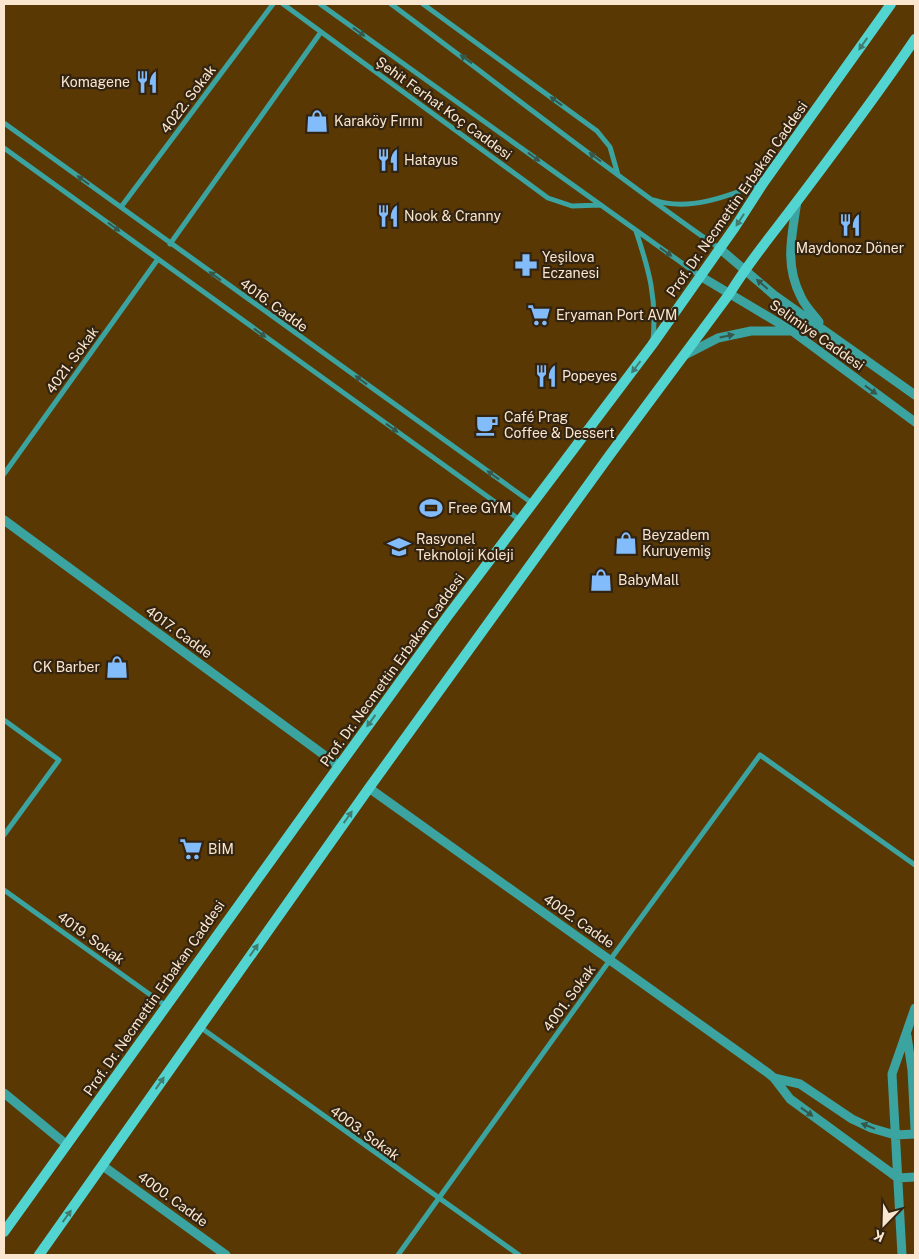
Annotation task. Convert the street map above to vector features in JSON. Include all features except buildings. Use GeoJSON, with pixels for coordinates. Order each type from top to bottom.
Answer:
{"type":"FeatureCollection","features":[{"type":"Feature","properties":{"kind":"main road","name":"Prof. Dr. Necmettin Erbakan Caddesi"},"geometry":{"type":"LineString","coordinates":[[4,1232],[339,766],[520,520],[652,345],[887,5]]}},
{"type":"Feature","properties":{"kind":"main road"},"geometry":{"type":"LineString","coordinates":[[39,1255],[369,788],[730,293],[745,269],[798,201],[915,39]]}},
{"type":"Feature","properties":{"kind":"street","name":"4022. Sokak"},"geometry":{"type":"LineString","coordinates":[[121,207],[273,4]]}},
{"type":"Feature","properties":{"kind":"street","name":"Şehit Ferhat Koç Caddesi"},"geometry":{"type":"LineString","coordinates":[[284,4],[548,198],[572,206],[601,205]]}},
{"type":"Feature","properties":{"kind":"street","name":"Şehit Ferhat Koç Caddesi"},"geometry":{"type":"LineString","coordinates":[[320,4],[700,276]]}},
{"type":"Feature","properties":{"kind":"street"},"geometry":{"type":"LineString","coordinates":[[391,4],[648,198],[719,248]]}},
{"type":"Feature","properties":{"kind":"street"},"geometry":{"type":"LineString","coordinates":[[423,4],[597,131],[610,147],[618,175]]}},
{"type":"Feature","properties":{"kind":"street"},"geometry":{"type":"LineString","coordinates":[[170,244],[321,32]]}},
{"type":"Feature","properties":{"kind":"street","name":"4016. Cadde"},"geometry":{"type":"LineString","coordinates":[[4,123],[533,503]]}},
{"type":"Feature","properties":{"kind":"street"},"geometry":{"type":"LineString","coordinates":[[4,148],[520,520]]}},
{"type":"Feature","properties":{"kind":"street"},"geometry":{"type":"LineString","coordinates":[[648,198],[666,204],[684,204],[736,194],[764,182]]}},
{"type":"Feature","properties":{"kind":"street"},"geometry":{"type":"LineString","coordinates":[[798,201],[790,251],[792,276],[801,298],[824,328]]}},
{"type":"Feature","properties":{"kind":"street"},"geometry":{"type":"LineString","coordinates":[[636,230],[649,270],[653,296],[655,318],[652,345]]}},
{"type":"Feature","properties":{"kind":"street","name":"Selimiye Caddesi"},"geometry":{"type":"LineString","coordinates":[[719,248],[774,295],[824,328],[915,395]]}},
{"type":"Feature","properties":{"kind":"street","name":"4021. Sokak"},"geometry":{"type":"LineString","coordinates":[[4,474],[158,259]]}},
{"type":"Feature","properties":{"kind":"street","name":"Selimiye Caddesi"},"geometry":{"type":"LineString","coordinates":[[700,276],[792,332],[915,422]]}},
{"type":"Feature","properties":{"kind":"street"},"geometry":{"type":"LineString","coordinates":[[683,356],[718,338],[751,331],[792,332]]}},
{"type":"Feature","properties":{"kind":"street","name":"4017. Cadde"},"geometry":{"type":"LineString","coordinates":[[4,520],[339,766]]}},
{"type":"Feature","properties":{"kind":"street"},"geometry":{"type":"LineString","coordinates":[[4,720],[59,760],[4,835]]}},
{"type":"Feature","properties":{"kind":"street","name":"4001. Sokak"},"geometry":{"type":"LineString","coordinates":[[398,1255],[760,755],[915,865]]}},
{"type":"Feature","properties":{"kind":"street","name":"4002. Cadde"},"geometry":{"type":"LineString","coordinates":[[369,788],[774,1078],[790,1100],[898,1178]]}},
{"type":"Feature","properties":{"kind":"street","name":"4019. Sokak"},"geometry":{"type":"LineString","coordinates":[[4,890],[166,1006]]}},
{"type":"Feature","properties":{"kind":"street"},"geometry":{"type":"LineString","coordinates":[[902,1255],[892,1074],[915,1008]]}},
{"type":"Feature","properties":{"kind":"street","name":"4003. Sokak"},"geometry":{"type":"LineString","coordinates":[[199,1027],[519,1255]]}},
{"type":"Feature","properties":{"kind":"street"},"geometry":{"type":"LineString","coordinates":[[906,1035],[912,1070],[915,1129]]}},
{"type":"Feature","properties":{"kind":"street","name":"4002. Cadde"},"geometry":{"type":"LineString","coordinates":[[774,1078],[800,1084],[852,1119],[871,1128],[895,1135],[915,1134]]}},
{"type":"Feature","properties":{"kind":"street"},"geometry":{"type":"LineString","coordinates":[[4,1093],[68,1145]]}},
{"type":"Feature","properties":{"kind":"street","name":"4000. Cadde"},"geometry":{"type":"LineString","coordinates":[[103,1166],[226,1255]]}},
{"type":"Feature","properties":{"kind":"street"},"geometry":{"type":"LineString","coordinates":[[898,1178],[915,1177]]}},
{"type":"Feature","properties":{"kind":"place","name":"Komagene"},"geometry":{"type":"Point","coordinates":[147,82]}},
{"type":"Feature","properties":{"kind":"place","name":"Karaköy Fırını"},"geometry":{"type":"Point","coordinates":[317,121]}},
{"type":"Feature","properties":{"kind":"place","name":"Hatayus"},"geometry":{"type":"Point","coordinates":[388,160]}},
{"type":"Feature","properties":{"kind":"place","name":"Nook & Cranny"},"geometry":{"type":"Point","coordinates":[388,216]}},
{"type":"Feature","properties":{"kind":"place","name":"Maydonoz Döner"},"geometry":{"type":"Point","coordinates":[850,225]}},
{"type":"Feature","properties":{"kind":"place","name":"Yeşilova Eczanesi"},"geometry":{"type":"Point","coordinates":[526,265]}},
{"type":"Feature","properties":{"kind":"place","name":"Eryaman Port AVM"},"geometry":{"type":"Point","coordinates":[539,315]}},
{"type":"Feature","properties":{"kind":"place","name":"Popeyes"},"geometry":{"type":"Point","coordinates":[546,376]}},
{"type":"Feature","properties":{"kind":"place","name":"Café Prag Coffee & Dessert"},"geometry":{"type":"Point","coordinates":[487,425]}},
{"type":"Feature","properties":{"kind":"place","name":"Free GYM"},"geometry":{"type":"Point","coordinates":[431,508]}},
{"type":"Feature","properties":{"kind":"place","name":"Beyzadem Kuruyemiş"},"geometry":{"type":"Point","coordinates":[626,543]}},
{"type":"Feature","properties":{"kind":"place","name":"Rasyonel Teknoloji Koleji"},"geometry":{"type":"Point","coordinates":[399,547]}},
{"type":"Feature","properties":{"kind":"place","name":"BabyMall"},"geometry":{"type":"Point","coordinates":[601,580]}},
{"type":"Feature","properties":{"kind":"place","name":"CK Barber"},"geometry":{"type":"Point","coordinates":[117,667]}},
{"type":"Feature","properties":{"kind":"place","name":"BİM"},"geometry":{"type":"Point","coordinates":[191,849]}}]}
